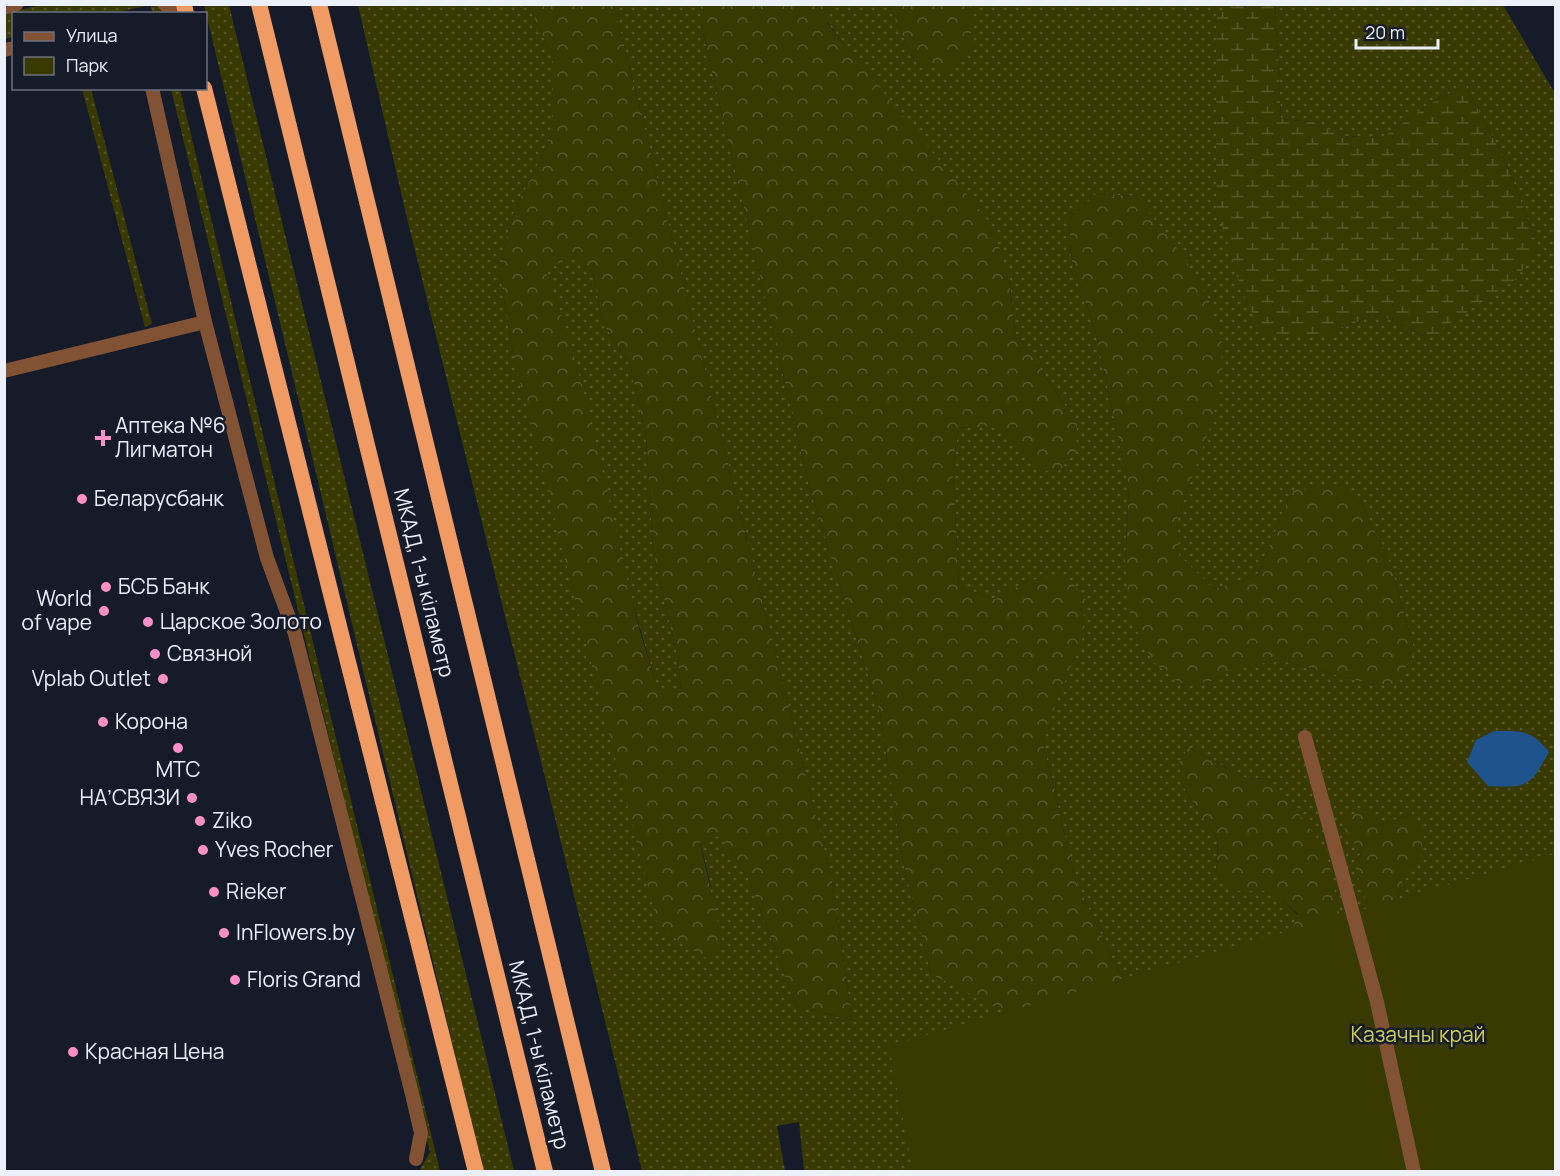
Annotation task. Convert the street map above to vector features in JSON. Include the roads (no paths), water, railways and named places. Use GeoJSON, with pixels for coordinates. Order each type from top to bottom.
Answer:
{"type":"FeatureCollection","features":[{"type":"Feature","properties":{"kind":"highway","name":"МКАД, 1-ы кіламетр"},"geometry":{"type":"LineString","coordinates":[[259,4],[545,1172]]}},
{"type":"Feature","properties":{"kind":"highway","name":"МКАД, 1-ы кіламетр"},"geometry":{"type":"LineString","coordinates":[[319,4],[603,1172]]}},
{"type":"Feature","properties":{"kind":"highway"},"geometry":{"type":"LineString","coordinates":[[205,90],[476,1172]]}},
{"type":"Feature","properties":{"kind":"street"},"geometry":{"type":"LineString","coordinates":[[4,7],[15,4]]}},
{"type":"Feature","properties":{"kind":"lane"},"geometry":{"type":"LineString","coordinates":[[152,90],[205,322],[267,558],[295,634],[412,1094],[421,1133],[416,1159]]}},
{"type":"Feature","properties":{"kind":"lane"},"geometry":{"type":"LineString","coordinates":[[4,371],[205,322]]}},
{"type":"Feature","properties":{"kind":"lane"},"geometry":{"type":"LineString","coordinates":[[1305,736],[1377,1002],[1414,1172]]}},
{"type":"Feature","properties":{"kind":"water"},"geometry":{"type":"Polygon","coordinates":[[[1494,731],[1525,733],[1543,744],[1549,752],[1532,779],[1519,785],[1488,786],[1467,762],[1476,740],[1494,731]]]}},
{"type":"Feature","properties":{"kind":"place","name":"Аптека №6 Лигматон"},"geometry":{"type":"Point","coordinates":[103,438]}},
{"type":"Feature","properties":{"kind":"place","name":"Беларусбанк"},"geometry":{"type":"Point","coordinates":[82,499]}},
{"type":"Feature","properties":{"kind":"place","name":"БСБ Банк"},"geometry":{"type":"Point","coordinates":[106,587]}},
{"type":"Feature","properties":{"kind":"place","name":"World of vape"},"geometry":{"type":"Point","coordinates":[104,611]}},
{"type":"Feature","properties":{"kind":"place","name":"Царское Золото"},"geometry":{"type":"Point","coordinates":[148,622]}},
{"type":"Feature","properties":{"kind":"place","name":"Связной"},"geometry":{"type":"Point","coordinates":[155,654]}},
{"type":"Feature","properties":{"kind":"place","name":"Vplab Outlet"},"geometry":{"type":"Point","coordinates":[163,679]}},
{"type":"Feature","properties":{"kind":"place","name":"Корона"},"geometry":{"type":"Point","coordinates":[103,722]}},
{"type":"Feature","properties":{"kind":"place","name":"МТС"},"geometry":{"type":"Point","coordinates":[178,748]}},
{"type":"Feature","properties":{"kind":"place","name":"НАʼСВЯЗИ"},"geometry":{"type":"Point","coordinates":[192,798]}},
{"type":"Feature","properties":{"kind":"place","name":"Ziko"},"geometry":{"type":"Point","coordinates":[200,821]}},
{"type":"Feature","properties":{"kind":"place","name":"Yves Rocher"},"geometry":{"type":"Point","coordinates":[203,850]}},
{"type":"Feature","properties":{"kind":"place","name":"Rieker"},"geometry":{"type":"Point","coordinates":[214,892]}},
{"type":"Feature","properties":{"kind":"place","name":"InFlowers.by"},"geometry":{"type":"Point","coordinates":[224,933]}},
{"type":"Feature","properties":{"kind":"place","name":"Floris Grand"},"geometry":{"type":"Point","coordinates":[235,980]}},
{"type":"Feature","properties":{"kind":"place","name":"Красная Цена"},"geometry":{"type":"Point","coordinates":[73,1052]}},
{"type":"Feature","properties":{"kind":"park label","name":"Казачны край"},"geometry":{"type":"Point","coordinates":[1418,1035]}}]}
